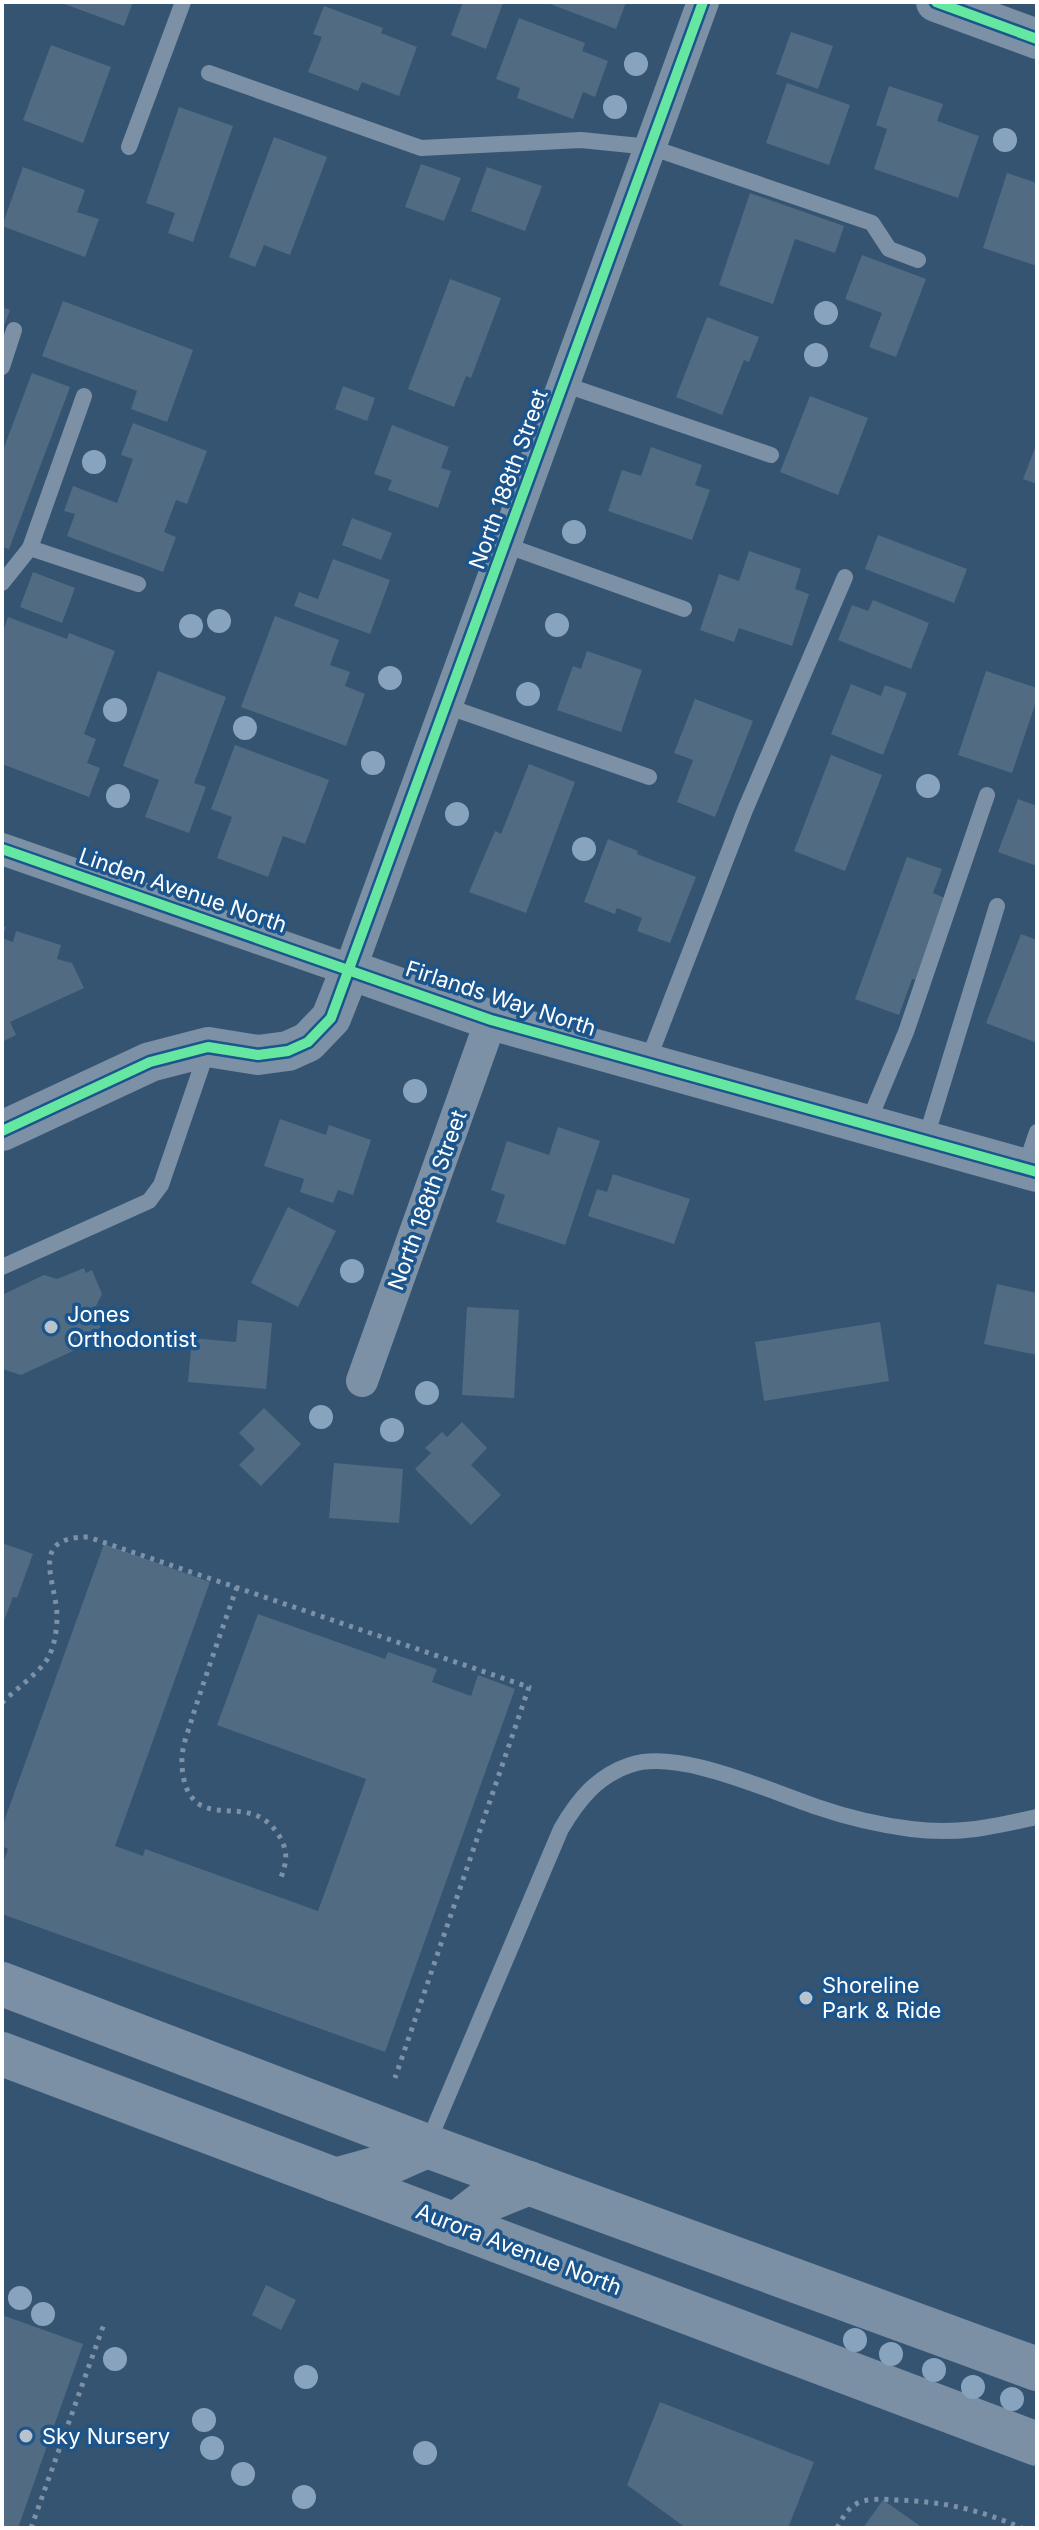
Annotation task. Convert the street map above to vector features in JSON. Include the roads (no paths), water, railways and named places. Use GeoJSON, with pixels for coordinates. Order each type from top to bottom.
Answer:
{"type":"FeatureCollection","features":[{"type":"Feature","properties":{"kind":"highway"},"geometry":{"type":"LineString","coordinates":[[2,1984],[427,2146],[1037,2369]]}},
{"type":"Feature","properties":{"kind":"highway","name":"Aurora Avenue North"},"geometry":{"type":"LineString","coordinates":[[2,2054],[1037,2444]]}},
{"type":"Feature","properties":{"kind":"main road"},"geometry":{"type":"LineString","coordinates":[[335,2180],[375,2169],[427,2146]]}},
{"type":"Feature","properties":{"kind":"main road"},"geometry":{"type":"LineString","coordinates":[[455,2225],[487,2200],[529,2183]]}},
{"type":"Feature","properties":{"kind":"street","name":"North 188th Street"},"geometry":{"type":"LineString","coordinates":[[350,970],[703,2]]}},
{"type":"Feature","properties":{"kind":"street"},"geometry":{"type":"LineString","coordinates":[[936,2],[1037,39]]}},
{"type":"Feature","properties":{"kind":"street","name":"Linden Avenue North"},"geometry":{"type":"LineString","coordinates":[[2,849],[350,970]]}},
{"type":"Feature","properties":{"kind":"street"},"geometry":{"type":"LineString","coordinates":[[2,1131],[150,1062],[208,1047],[258,1055],[288,1051],[308,1042],[331,1018],[350,970]]}},
{"type":"Feature","properties":{"kind":"street","name":"Firlands Way North"},"geometry":{"type":"LineString","coordinates":[[350,970],[491,1020],[925,1141],[1033,1157]]}},
{"type":"Feature","properties":{"kind":"street","name":"North 188th Street"},"geometry":{"type":"LineString","coordinates":[[362,1381],[491,1020]]}},
{"type":"Feature","properties":{"kind":"lane"},"geometry":{"type":"LineString","coordinates":[[129,147],[183,2]]}},
{"type":"Feature","properties":{"kind":"lane"},"geometry":{"type":"LineString","coordinates":[[209,73],[421,148],[581,140],[650,147],[872,223],[889,249],[918,260]]}},
{"type":"Feature","properties":{"kind":"lane"},"geometry":{"type":"LineString","coordinates":[[2,367],[14,330]]}},
{"type":"Feature","properties":{"kind":"lane"},"geometry":{"type":"LineString","coordinates":[[563,384],[771,455]]}},
{"type":"Feature","properties":{"kind":"lane"},"geometry":{"type":"LineString","coordinates":[[2,583],[30,548],[84,396]]}},
{"type":"Feature","properties":{"kind":"lane"},"geometry":{"type":"LineString","coordinates":[[505,545],[684,609]]}},
{"type":"Feature","properties":{"kind":"lane"},"geometry":{"type":"LineString","coordinates":[[30,548],[138,584]]}},
{"type":"Feature","properties":{"kind":"lane"},"geometry":{"type":"LineString","coordinates":[[647,1063],[745,810],[845,577]]}},
{"type":"Feature","properties":{"kind":"lane"},"geometry":{"type":"LineString","coordinates":[[446,706],[649,777]]}},
{"type":"Feature","properties":{"kind":"lane"},"geometry":{"type":"LineString","coordinates":[[868,1125],[906,1032],[987,795]]}},
{"type":"Feature","properties":{"kind":"lane"},"geometry":{"type":"LineString","coordinates":[[925,1141],[997,906]]}},
{"type":"Feature","properties":{"kind":"lane"},"geometry":{"type":"LineString","coordinates":[[2,1267],[149,1201],[161,1185],[208,1047]]}},
{"type":"Feature","properties":{"kind":"lane"},"geometry":{"type":"LineString","coordinates":[[427,2146],[561,1829],[578,1800],[602,1778],[632,1764],[665,1760],[697,1766],[822,1809],[912,1829],[973,1832],[1037,1817]]}},
{"type":"Feature","properties":{"kind":"place","name":"Jones Orthodontist"},"geometry":{"type":"Point","coordinates":[51,1327]}},
{"type":"Feature","properties":{"kind":"place","name":"Shoreline Park & Ride"},"geometry":{"type":"Point","coordinates":[806,1998]}},
{"type":"Feature","properties":{"kind":"place","name":"Sky Nursery"},"geometry":{"type":"Point","coordinates":[26,2436]}}]}
